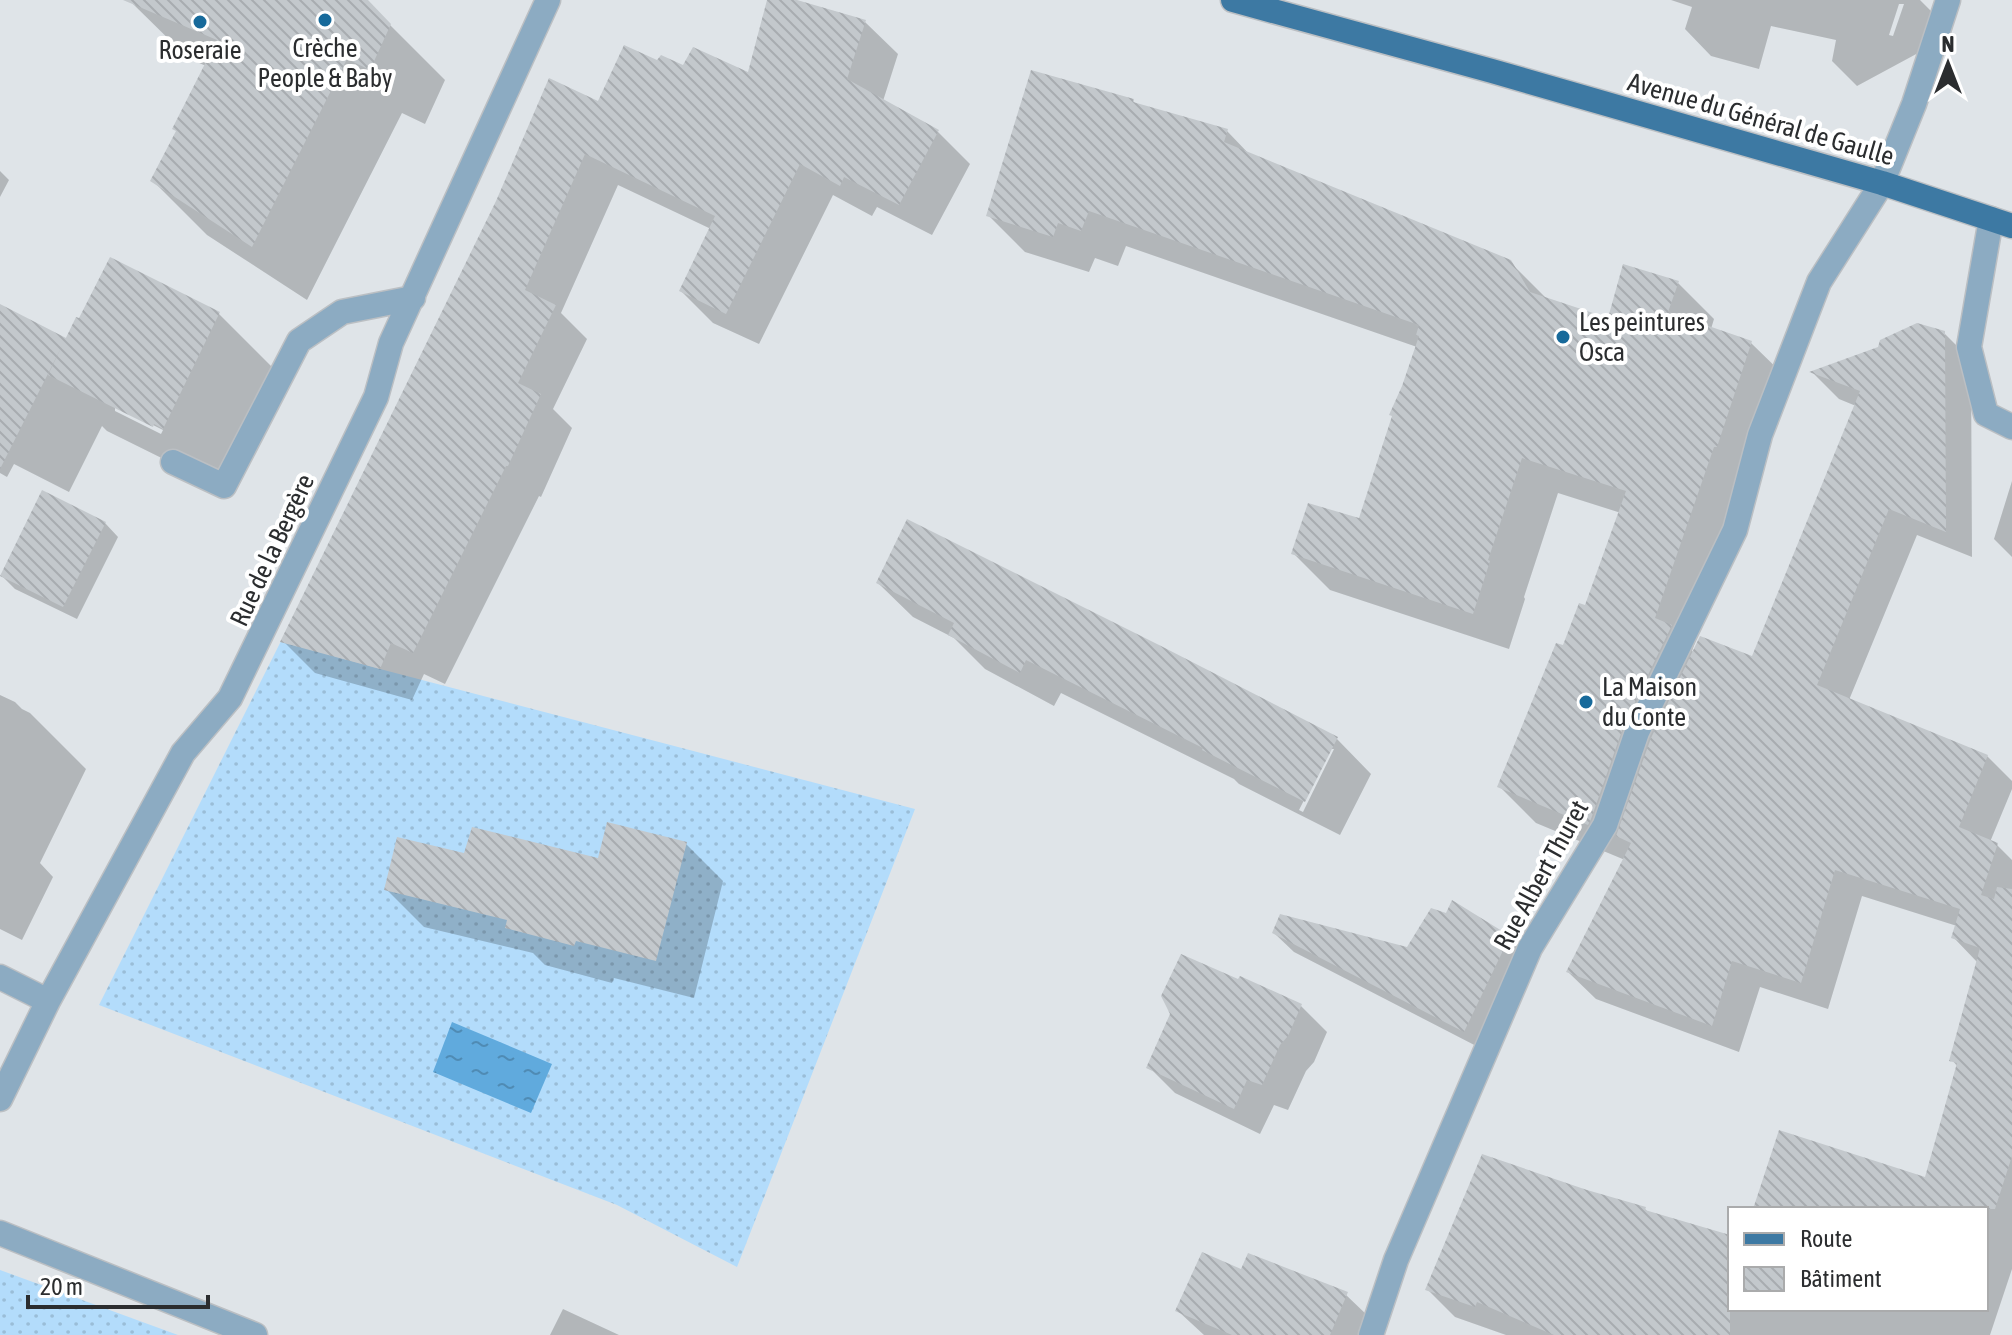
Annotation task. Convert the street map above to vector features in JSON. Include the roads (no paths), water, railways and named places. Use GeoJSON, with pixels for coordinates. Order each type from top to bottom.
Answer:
{"type":"FeatureCollection","features":[{"type":"Feature","properties":{"kind":"main road","name":"Avenue du Général de Gaulle"},"geometry":{"type":"LineString","coordinates":[[1233,0],[1882,183],[2001,222]]}},
{"type":"Feature","properties":{"kind":"street","name":"Rue de la Bergère"},"geometry":{"type":"LineString","coordinates":[[0,1099],[48,1001],[183,753],[230,698],[376,397],[391,343],[548,0]]}},
{"type":"Feature","properties":{"kind":"street","name":"Rue Albert Thuret"},"geometry":{"type":"LineString","coordinates":[[1371,1335],[1396,1260],[1530,948],[1605,825],[1637,732],[1735,530],[1760,435],[1819,282],[1882,183],[1914,104],[1948,0]]}},
{"type":"Feature","properties":{"kind":"street"},"geometry":{"type":"LineString","coordinates":[[2001,222],[1969,347],[1986,414],[2012,427]]}},
{"type":"Feature","properties":{"kind":"street"},"geometry":{"type":"LineString","coordinates":[[173,462],[224,486],[299,341],[342,312],[413,298]]}},
{"type":"Feature","properties":{"kind":"street"},"geometry":{"type":"LineString","coordinates":[[0,977],[48,1001]]}},
{"type":"Feature","properties":{"kind":"street"},"geometry":{"type":"LineString","coordinates":[[0,1233],[255,1335]]}},
{"type":"Feature","properties":{"kind":"water"},"geometry":{"type":"Polygon","coordinates":[[[452,1022],[552,1064],[531,1113],[433,1072],[452,1022]]]}},
{"type":"Feature","properties":{"kind":"place","name":"Crèche People & Baby"},"geometry":{"type":"Point","coordinates":[325,20]}},
{"type":"Feature","properties":{"kind":"place","name":"Roseraie"},"geometry":{"type":"Point","coordinates":[200,22]}},
{"type":"Feature","properties":{"kind":"place","name":"Les peintures Osca"},"geometry":{"type":"Point","coordinates":[1563,337]}},
{"type":"Feature","properties":{"kind":"place","name":"La Maison du Conte"},"geometry":{"type":"Point","coordinates":[1586,702]}}]}
